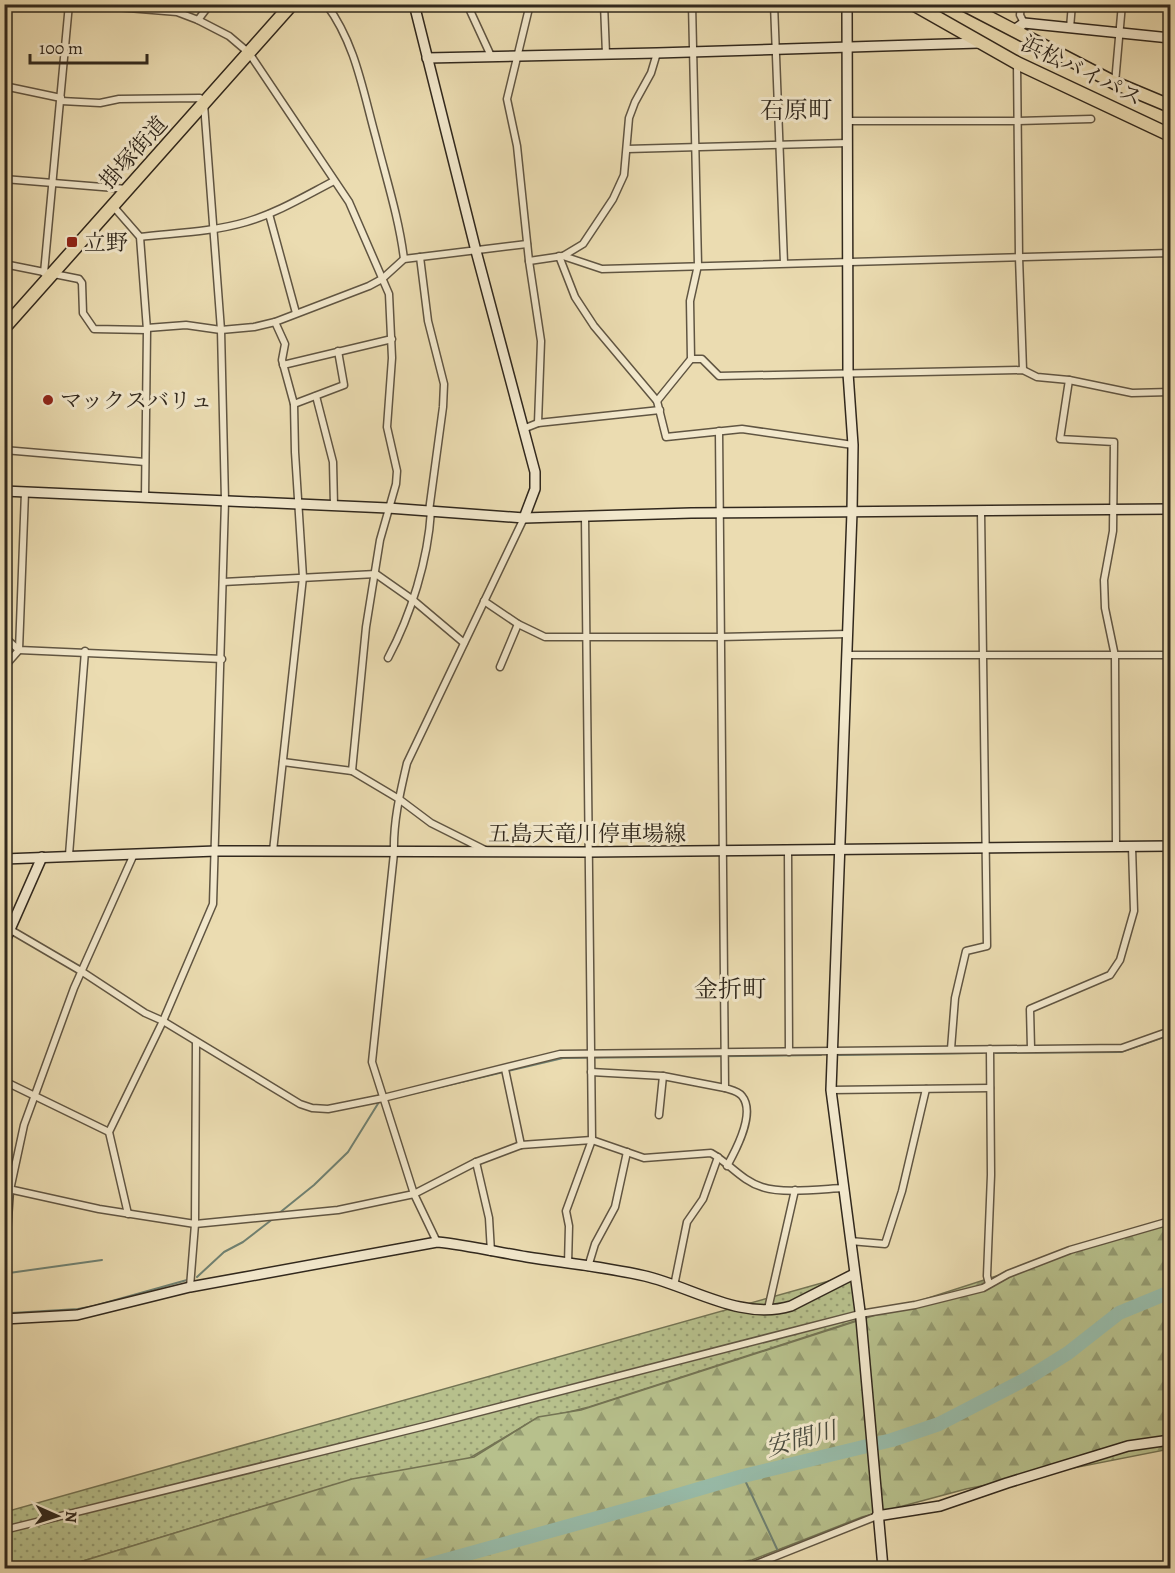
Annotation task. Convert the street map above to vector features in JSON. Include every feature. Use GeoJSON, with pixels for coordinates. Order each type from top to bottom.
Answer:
{"type":"FeatureCollection","features":[{"type":"Feature","properties":{"kind":"highway","name":"掛塚街道"},"geometry":{"type":"LineString","coordinates":[[4,328],[48,273],[113,206],[292,4]]}},
{"type":"Feature","properties":{"kind":"highway","name":"浜松バイパス"},"geometry":{"type":"LineString","coordinates":[[913,4],[1017,63],[1170,135]]}},
{"type":"Feature","properties":{"kind":"highway","name":"浜松バイパス"},"geometry":{"type":"LineString","coordinates":[[969,6],[1115,83],[1170,106]]}},
{"type":"Feature","properties":{"kind":"street"},"geometry":{"type":"LineString","coordinates":[[48,273],[53,183],[69,4]]}},
{"type":"Feature","properties":{"kind":"street"},"geometry":{"type":"LineString","coordinates":[[78,4],[177,12],[229,36],[249,53],[348,202],[389,294],[392,357],[387,428],[397,471],[396,484],[380,540],[366,627],[352,771]]}},
{"type":"Feature","properties":{"kind":"street"},"geometry":{"type":"LineString","coordinates":[[198,20],[210,4]]}},
{"type":"Feature","properties":{"kind":"street"},"geometry":{"type":"LineString","coordinates":[[326,4],[343,29],[354,57],[400,229],[404,259]]}},
{"type":"Feature","properties":{"kind":"street"},"geometry":{"type":"LineString","coordinates":[[414,4],[476,251],[536,472],[535,489],[524,518],[407,763],[393,837],[394,853],[372,1062],[414,1194],[437,1242]]}},
{"type":"Feature","properties":{"kind":"street"},"geometry":{"type":"LineString","coordinates":[[467,4],[491,56]]}},
{"type":"Feature","properties":{"kind":"street"},"geometry":{"type":"LineString","coordinates":[[530,4],[507,99],[517,146],[529,261],[541,341],[538,423]]}},
{"type":"Feature","properties":{"kind":"street"},"geometry":{"type":"LineString","coordinates":[[604,4],[606,54]]}},
{"type":"Feature","properties":{"kind":"street"},"geometry":{"type":"LineString","coordinates":[[657,401],[691,359],[690,302],[698,265],[692,4]]}},
{"type":"Feature","properties":{"kind":"street"},"geometry":{"type":"LineString","coordinates":[[774,4],[784,263]]}},
{"type":"Feature","properties":{"kind":"street"},"geometry":{"type":"LineString","coordinates":[[847,4],[848,374],[853,445],[831,1090],[860,1314],[883,1569]]}},
{"type":"Feature","properties":{"kind":"street"},"geometry":{"type":"LineString","coordinates":[[1021,4],[1020,15],[1024,23]]}},
{"type":"Feature","properties":{"kind":"street"},"geometry":{"type":"LineString","coordinates":[[1070,28],[1072,4]]}},
{"type":"Feature","properties":{"kind":"street"},"geometry":{"type":"LineString","coordinates":[[1115,83],[1122,4]]}},
{"type":"Feature","properties":{"kind":"street"},"geometry":{"type":"LineString","coordinates":[[1014,31],[1024,23],[1169,38],[1170,16]]}},
{"type":"Feature","properties":{"kind":"street"},"geometry":{"type":"LineString","coordinates":[[428,58],[979,43]]}},
{"type":"Feature","properties":{"kind":"street"},"geometry":{"type":"LineString","coordinates":[[529,261],[561,256],[583,244],[613,199],[624,175],[629,118],[634,102],[651,74],[657,53]]}},
{"type":"Feature","properties":{"kind":"street"},"geometry":{"type":"LineString","coordinates":[[1017,63],[1023,370]]}},
{"type":"Feature","properties":{"kind":"street"},"geometry":{"type":"LineString","coordinates":[[4,86],[61,100],[100,102],[119,99],[200,98],[204,104],[221,330],[225,501],[213,904],[163,1021],[109,1132],[128,1214]]}},
{"type":"Feature","properties":{"kind":"street"},"geometry":{"type":"LineString","coordinates":[[848,121],[1018,122],[1091,119]]}},
{"type":"Feature","properties":{"kind":"street"},"geometry":{"type":"LineString","coordinates":[[627,149],[848,142]]}},
{"type":"Feature","properties":{"kind":"street"},"geometry":{"type":"LineString","coordinates":[[4,179],[128,189]]}},
{"type":"Feature","properties":{"kind":"street"},"geometry":{"type":"LineString","coordinates":[[140,237],[214,229],[245,222],[269,214],[334,181]]}},
{"type":"Feature","properties":{"kind":"street"},"geometry":{"type":"LineString","coordinates":[[113,206],[140,237],[147,329],[145,498]]}},
{"type":"Feature","properties":{"kind":"street"},"geometry":{"type":"LineString","coordinates":[[269,214],[296,313]]}},
{"type":"Feature","properties":{"kind":"street"},"geometry":{"type":"LineString","coordinates":[[4,264],[79,279],[82,283],[83,313],[94,329],[186,326],[221,330],[254,327],[275,322],[369,286],[382,279],[404,259],[527,244]]}},
{"type":"Feature","properties":{"kind":"street"},"geometry":{"type":"LineString","coordinates":[[561,256],[602,268],[1170,253]]}},
{"type":"Feature","properties":{"kind":"street"},"geometry":{"type":"LineString","coordinates":[[561,256],[575,297],[594,326],[657,401],[666,437],[742,429],[853,445]]}},
{"type":"Feature","properties":{"kind":"street"},"geometry":{"type":"LineString","coordinates":[[388,658],[413,600],[430,527],[443,407],[444,384],[428,321],[420,257]]}},
{"type":"Feature","properties":{"kind":"street"},"geometry":{"type":"LineString","coordinates":[[273,851],[303,577],[294,405],[284,365],[285,344],[275,322]]}},
{"type":"Feature","properties":{"kind":"street"},"geometry":{"type":"LineString","coordinates":[[284,365],[392,339]]}},
{"type":"Feature","properties":{"kind":"street"},"geometry":{"type":"LineString","coordinates":[[294,405],[344,385],[338,351]]}},
{"type":"Feature","properties":{"kind":"street"},"geometry":{"type":"LineString","coordinates":[[691,359],[702,359],[719,376],[1023,370],[1037,377],[1069,380],[1131,393],[1170,392]]}},
{"type":"Feature","properties":{"kind":"street"},"geometry":{"type":"LineString","coordinates":[[1069,380],[1060,438],[1114,442],[1113,531],[1104,580],[1105,608],[1115,656],[1116,847]]}},
{"type":"Feature","properties":{"kind":"street"},"geometry":{"type":"LineString","coordinates":[[316,396],[333,462],[334,506]]}},
{"type":"Feature","properties":{"kind":"street"},"geometry":{"type":"LineString","coordinates":[[523,429],[538,423],[660,410]]}},
{"type":"Feature","properties":{"kind":"street"},"geometry":{"type":"LineString","coordinates":[[719,431],[725,1088]]}},
{"type":"Feature","properties":{"kind":"street"},"geometry":{"type":"LineString","coordinates":[[4,450],[145,462]]}},
{"type":"Feature","properties":{"kind":"street"},"geometry":{"type":"LineString","coordinates":[[4,491],[388,508],[524,518],[719,513],[1170,509]]}},
{"type":"Feature","properties":{"kind":"street"},"geometry":{"type":"LineString","coordinates":[[4,667],[19,650],[25,492]]}},
{"type":"Feature","properties":{"kind":"street"},"geometry":{"type":"LineString","coordinates":[[951,1049],[954,998],[966,951],[987,946],[981,512]]}},
{"type":"Feature","properties":{"kind":"street"},"geometry":{"type":"LineString","coordinates":[[568,1264],[569,1226],[566,1211],[592,1140],[585,517]]}},
{"type":"Feature","properties":{"kind":"street"},"geometry":{"type":"LineString","coordinates":[[223,582],[376,574],[413,600],[464,643]]}},
{"type":"Feature","properties":{"kind":"street"},"geometry":{"type":"LineString","coordinates":[[484,601],[518,624],[545,636],[586,638],[848,634]]}},
{"type":"Feature","properties":{"kind":"street"},"geometry":{"type":"LineString","coordinates":[[500,667],[518,624]]}},
{"type":"Feature","properties":{"kind":"street"},"geometry":{"type":"LineString","coordinates":[[4,637],[19,650],[85,651],[222,659]]}},
{"type":"Feature","properties":{"kind":"street"},"geometry":{"type":"LineString","coordinates":[[69,855],[85,651]]}},
{"type":"Feature","properties":{"kind":"street"},"geometry":{"type":"LineString","coordinates":[[847,655],[1170,655]]}},
{"type":"Feature","properties":{"kind":"street"},"geometry":{"type":"LineString","coordinates":[[283,762],[352,771],[399,799],[431,823],[491,853]]}},
{"type":"Feature","properties":{"kind":"street","name":"五島天竜川停車場線"},"geometry":{"type":"LineString","coordinates":[[4,859],[216,851],[491,853],[1170,846]]}},
{"type":"Feature","properties":{"kind":"street"},"geometry":{"type":"LineString","coordinates":[[1031,1048],[1030,1009],[1110,975],[1120,960],[1134,911],[1132,847]]}},
{"type":"Feature","properties":{"kind":"street"},"geometry":{"type":"LineString","coordinates":[[788,851],[789,1052]]}},
{"type":"Feature","properties":{"kind":"street"},"geometry":{"type":"LineString","coordinates":[[134,854],[81,971],[52,1043],[24,1125],[7,1189],[6,1319],[77,1315],[190,1287],[437,1242],[646,1276],[744,1308],[780,1309],[791,1306],[854,1274]]}},
{"type":"Feature","properties":{"kind":"street"},"geometry":{"type":"LineString","coordinates":[[4,943],[8,927],[42,857]]}},
{"type":"Feature","properties":{"kind":"street"},"geometry":{"type":"LineString","coordinates":[[8,927],[145,1013],[163,1021],[300,1104],[328,1109],[383,1098],[560,1054],[1122,1048],[1170,1031]]}},
{"type":"Feature","properties":{"kind":"street"},"geometry":{"type":"LineString","coordinates":[[190,1287],[195,1224],[196,1042]]}},
{"type":"Feature","properties":{"kind":"street"},"geometry":{"type":"LineString","coordinates":[[989,1284],[987,1276],[991,1175],[990,1049]]}},
{"type":"Feature","properties":{"kind":"street"},"geometry":{"type":"LineString","coordinates":[[505,1069],[521,1144]]}},
{"type":"Feature","properties":{"kind":"street"},"geometry":{"type":"LineString","coordinates":[[591,1072],[663,1076],[740,1093],[745,1099],[746,1120],[740,1142],[727,1166]]}},
{"type":"Feature","properties":{"kind":"street"},"geometry":{"type":"LineString","coordinates":[[659,1115],[663,1076]]}},
{"type":"Feature","properties":{"kind":"street"},"geometry":{"type":"LineString","coordinates":[[4,1081],[109,1132]]}},
{"type":"Feature","properties":{"kind":"street"},"geometry":{"type":"LineString","coordinates":[[850,1241],[885,1244],[902,1191],[926,1089]]}},
{"type":"Feature","properties":{"kind":"street"},"geometry":{"type":"LineString","coordinates":[[831,1090],[990,1089]]}},
{"type":"Feature","properties":{"kind":"street"},"geometry":{"type":"LineString","coordinates":[[7,1189],[128,1214],[195,1224],[338,1210],[414,1194],[476,1162],[521,1144],[592,1140],[644,1158],[711,1153],[718,1156],[727,1166],[763,1188],[795,1190],[843,1188]]}},
{"type":"Feature","properties":{"kind":"street"},"geometry":{"type":"LineString","coordinates":[[588,1267],[595,1244],[615,1207],[627,1152]]}},
{"type":"Feature","properties":{"kind":"street"},"geometry":{"type":"LineString","coordinates":[[674,1286],[687,1222],[703,1199],[718,1156]]}},
{"type":"Feature","properties":{"kind":"street"},"geometry":{"type":"LineString","coordinates":[[476,1162],[489,1218],[491,1252]]}},
{"type":"Feature","properties":{"kind":"street"},"geometry":{"type":"LineString","coordinates":[[768,1309],[795,1190]]}},
{"type":"Feature","properties":{"kind":"street"},"geometry":{"type":"LineString","coordinates":[[4,1530],[406,1431],[860,1314],[915,1305],[982,1288],[1008,1274],[1070,1250],[1170,1221]]}},
{"type":"Feature","properties":{"kind":"street"},"geometry":{"type":"LineString","coordinates":[[746,1569],[877,1516],[940,1506],[1128,1446],[1170,1440]]}},
{"type":"Feature","properties":{"kind":"green space"},"geometry":{"type":"Polygon","coordinates":[[[1170,1220],[1170,1449],[966,1489],[862,1517],[752,1560],[708,1568],[60,1568],[352,1479],[474,1457],[538,1417],[581,1410],[1170,1220]]]}},
{"type":"Feature","properties":{"kind":"green space"},"geometry":{"type":"Polygon","coordinates":[[[854,1274],[861,1319],[589,1407],[532,1421],[468,1459],[257,1508],[60,1568],[5,1568],[5,1512],[854,1274]]]}},
{"type":"Feature","properties":{"kind":"waterway"},"geometry":{"type":"LineString","coordinates":[[996,1053],[1121,1052],[1170,1035]]}},
{"type":"Feature","properties":{"kind":"waterway"},"geometry":{"type":"LineString","coordinates":[[839,1055],[982,1053]]}},
{"type":"Feature","properties":{"kind":"waterway"},"geometry":{"type":"LineString","coordinates":[[394,1098],[563,1058],[821,1055]]}},
{"type":"Feature","properties":{"kind":"waterway"},"geometry":{"type":"LineString","coordinates":[[278,1214],[314,1185],[348,1152],[379,1102]]}},
{"type":"Feature","properties":{"kind":"waterway"},"geometry":{"type":"LineString","coordinates":[[197,1277],[224,1252],[243,1242],[274,1218]]}},
{"type":"Feature","properties":{"kind":"waterway"},"geometry":{"type":"LineString","coordinates":[[9,1273],[102,1260]]}},
{"type":"Feature","properties":{"kind":"waterway"},"geometry":{"type":"LineString","coordinates":[[11,1313],[78,1309],[187,1280]]}},
{"type":"Feature","properties":{"kind":"waterway","name":"安間川"},"geometry":{"type":"LineString","coordinates":[[417,1568],[743,1476],[892,1440],[939,1424],[1028,1378],[1068,1353],[1119,1313],[1170,1292]]}},
{"type":"Feature","properties":{"kind":"waterway"},"geometry":{"type":"LineString","coordinates":[[743,1476],[777,1549]]}},
{"type":"Feature","properties":{"kind":"waterway"},"geometry":{"type":"LineString","coordinates":[[784,1562],[789,1568]]}},
{"type":"Feature","properties":{"kind":"place","name":"立野"},"geometry":{"type":"Point","coordinates":[72,242]}},
{"type":"Feature","properties":{"kind":"place","name":"マックスバリュ"},"geometry":{"type":"Point","coordinates":[48,400]}},
{"type":"Feature","properties":{"kind":"district","name":"石原町"},"geometry":{"type":"Point","coordinates":[796,110]}},
{"type":"Feature","properties":{"kind":"district","name":"金折町"},"geometry":{"type":"Point","coordinates":[730,989]}}]}
